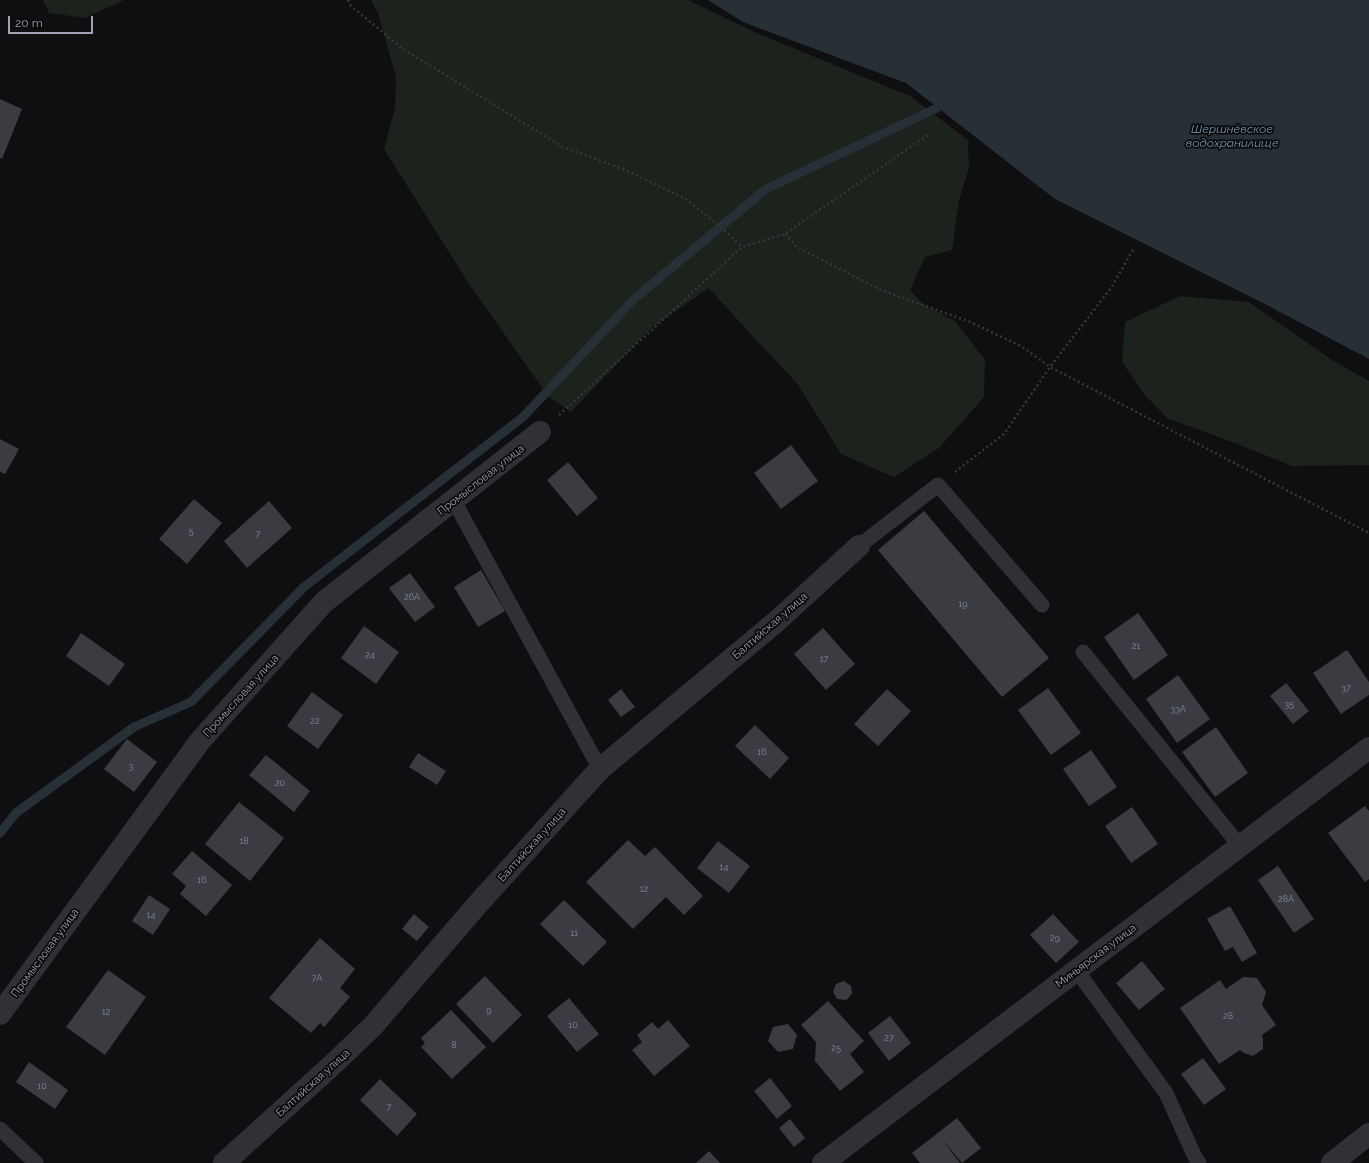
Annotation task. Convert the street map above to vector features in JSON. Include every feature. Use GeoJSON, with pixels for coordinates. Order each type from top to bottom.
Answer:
{"type":"FeatureCollection","features":[{"type":"Feature","properties":{"kind":"street","name":"Промысловая улица"},"geometry":{"type":"LineString","coordinates":[[0,1014],[200,741],[324,602],[540,432]]}},
{"type":"Feature","properties":{"kind":"street","name":"Балтийская улица"},"geometry":{"type":"LineString","coordinates":[[224,1163],[372,1027],[477,905],[600,769],[777,621],[859,546]]}},
{"type":"Feature","properties":{"kind":"street","name":"Миньярская улица"},"geometry":{"type":"LineString","coordinates":[[823,1163],[1369,748]]}},
{"type":"Feature","properties":{"kind":"street"},"geometry":{"type":"LineString","coordinates":[[1332,1163],[1369,1134]]}},
{"type":"Feature","properties":{"kind":"lane"},"geometry":{"type":"LineString","coordinates":[[859,546],[938,486],[1042,605]]}},
{"type":"Feature","properties":{"kind":"lane"},"geometry":{"type":"LineString","coordinates":[[454,501],[600,769]]}},
{"type":"Feature","properties":{"kind":"lane"},"geometry":{"type":"LineString","coordinates":[[1083,652],[1240,846]]}},
{"type":"Feature","properties":{"kind":"lane"},"geometry":{"type":"LineString","coordinates":[[1077,971],[1166,1093],[1199,1163]]}},
{"type":"Feature","properties":{"kind":"lane"},"geometry":{"type":"LineString","coordinates":[[0,1129],[36,1163]]}},
{"type":"Feature","properties":{"kind":"path"},"geometry":{"type":"LineString","coordinates":[[348,0],[351,6],[403,49],[563,147],[623,168],[684,198],[715,222],[742,247]]}},
{"type":"Feature","properties":{"kind":"path"},"geometry":{"type":"LineString","coordinates":[[540,432],[742,247],[785,234],[928,134]]}},
{"type":"Feature","properties":{"kind":"path"},"geometry":{"type":"LineString","coordinates":[[785,234],[797,246],[881,290],[976,325],[1021,346],[1050,367],[1369,533]]}},
{"type":"Feature","properties":{"kind":"path"},"geometry":{"type":"LineString","coordinates":[[938,486],[1004,434],[1050,367],[1111,288],[1134,248]]}},
{"type":"Feature","properties":{"kind":"shaded area"},"geometry":{"type":"Polygon","coordinates":[[[43,0],[124,0],[85,18],[49,13],[43,0]]]}},
{"type":"Feature","properties":{"kind":"shaded area"},"geometry":{"type":"Polygon","coordinates":[[[371,0],[688,0],[759,34],[910,96],[968,140],[969,168],[959,200],[952,250],[925,257],[910,290],[923,304],[955,321],[985,360],[984,397],[939,448],[894,477],[841,454],[797,383],[709,288],[650,329],[571,412],[548,396],[469,284],[384,149],[395,108],[396,77],[378,13],[371,0]]]}},
{"type":"Feature","properties":{"kind":"shaded area"},"geometry":{"type":"Polygon","coordinates":[[[1180,296],[1249,302],[1332,360],[1369,381],[1369,465],[1292,466],[1167,418],[1146,396],[1122,362],[1125,322],[1180,296]]]}},
{"type":"Feature","properties":{"kind":"water","name":"Шершнёвское водохранилище"},"geometry":{"type":"Polygon","coordinates":[[[708,0],[1369,0],[1369,359],[1263,303],[1055,199],[906,83],[743,22],[708,0]]]}},
{"type":"Feature","properties":{"kind":"building"},"geometry":{"type":"Polygon","coordinates":[[[0,99],[22,109],[2,159],[0,158],[0,99]]]}},
{"type":"Feature","properties":{"kind":"building"},"geometry":{"type":"Polygon","coordinates":[[[0,439],[19,449],[5,474],[0,472],[0,439]]]}},
{"type":"Feature","properties":{"kind":"building"},"geometry":{"type":"Polygon","coordinates":[[[791,445],[818,481],[781,509],[754,473],[791,445]]]}},
{"type":"Feature","properties":{"kind":"building"},"geometry":{"type":"Polygon","coordinates":[[[568,462],[598,498],[577,516],[547,480],[568,462]]]}},
{"type":"Feature","properties":{"kind":"building"},"geometry":{"type":"Polygon","coordinates":[[[194,499],[222,523],[187,564],[159,539],[194,499]]]}},
{"type":"Feature","properties":{"kind":"building"},"geometry":{"type":"Polygon","coordinates":[[[269,501],[292,528],[247,568],[224,541],[269,501]]]}},
{"type":"Feature","properties":{"kind":"building"},"geometry":{"type":"Polygon","coordinates":[[[924,511],[1049,658],[1002,697],[878,550],[924,511]]]}},
{"type":"Feature","properties":{"kind":"building"},"geometry":{"type":"Polygon","coordinates":[[[481,570],[505,611],[478,627],[454,587],[481,570]]]}},
{"type":"Feature","properties":{"kind":"building"},"geometry":{"type":"Polygon","coordinates":[[[410,573],[435,607],[415,622],[389,588],[410,573]]]}},
{"type":"Feature","properties":{"kind":"building"},"geometry":{"type":"Polygon","coordinates":[[[1138,613],[1168,655],[1134,680],[1104,637],[1138,613]]]}},
{"type":"Feature","properties":{"kind":"building"},"geometry":{"type":"Polygon","coordinates":[[[364,626],[399,652],[376,684],[341,658],[364,626]]]}},
{"type":"Feature","properties":{"kind":"building"},"geometry":{"type":"Polygon","coordinates":[[[823,628],[855,664],[826,690],[794,654],[823,628]]]}},
{"type":"Feature","properties":{"kind":"building"},"geometry":{"type":"Polygon","coordinates":[[[81,633],[125,664],[109,686],[66,656],[81,633]]]}},
{"type":"Feature","properties":{"kind":"building"},"geometry":{"type":"Polygon","coordinates":[[[1347,650],[1369,682],[1369,695],[1341,714],[1313,673],[1347,650]]]}},
{"type":"Feature","properties":{"kind":"building"},"geometry":{"type":"Polygon","coordinates":[[[1178,675],[1210,719],[1177,743],[1146,699],[1178,675]]]}},
{"type":"Feature","properties":{"kind":"building"},"geometry":{"type":"Polygon","coordinates":[[[1286,683],[1309,711],[1293,724],[1270,696],[1286,683]]]}},
{"type":"Feature","properties":{"kind":"building"},"geometry":{"type":"Polygon","coordinates":[[[1048,688],[1081,733],[1051,755],[1018,710],[1048,688]]]}},
{"type":"Feature","properties":{"kind":"building"},"geometry":{"type":"Polygon","coordinates":[[[621,689],[635,707],[621,717],[608,700],[621,689]]]}},
{"type":"Feature","properties":{"kind":"building"},"geometry":{"type":"Polygon","coordinates":[[[887,689],[911,711],[878,746],[854,724],[887,689]]]}},
{"type":"Feature","properties":{"kind":"building"},"geometry":{"type":"Polygon","coordinates":[[[312,692],[343,715],[318,749],[287,726],[312,692]]]}},
{"type":"Feature","properties":{"kind":"building"},"geometry":{"type":"Polygon","coordinates":[[[755,725],[789,758],[770,779],[735,746],[755,725]]]}},
{"type":"Feature","properties":{"kind":"building"},"geometry":{"type":"Polygon","coordinates":[[[1216,727],[1248,773],[1215,797],[1182,752],[1216,727]]]}},
{"type":"Feature","properties":{"kind":"building"},"geometry":{"type":"Polygon","coordinates":[[[127,739],[157,762],[134,792],[104,769],[127,739]]]}},
{"type":"Feature","properties":{"kind":"building"},"geometry":{"type":"Polygon","coordinates":[[[1091,750],[1117,787],[1089,806],[1063,769],[1091,750]]]}},
{"type":"Feature","properties":{"kind":"building"},"geometry":{"type":"Polygon","coordinates":[[[418,753],[446,771],[437,785],[409,767],[418,753]]]}},
{"type":"Feature","properties":{"kind":"building"},"geometry":{"type":"Polygon","coordinates":[[[266,755],[310,791],[294,812],[249,775],[266,755]]]}},
{"type":"Feature","properties":{"kind":"building"},"geometry":{"type":"Polygon","coordinates":[[[239,802],[284,838],[250,881],[205,844],[239,802]]]}},
{"type":"Feature","properties":{"kind":"building"},"geometry":{"type":"Polygon","coordinates":[[[1365,806],[1369,811],[1369,879],[1365,882],[1328,833],[1365,806]]]}},
{"type":"Feature","properties":{"kind":"building"},"geometry":{"type":"Polygon","coordinates":[[[1132,807],[1158,844],[1131,863],[1105,826],[1132,807]]]}},
{"type":"Feature","properties":{"kind":"building"},"geometry":{"type":"Polygon","coordinates":[[[628,840],[645,856],[655,847],[703,896],[684,915],[666,897],[633,929],[586,882],[628,840]]]}},
{"type":"Feature","properties":{"kind":"building"},"geometry":{"type":"Polygon","coordinates":[[[718,841],[750,866],[729,893],[697,868],[718,841]]]}},
{"type":"Feature","properties":{"kind":"building"},"geometry":{"type":"Polygon","coordinates":[[[192,851],[232,885],[206,916],[180,894],[186,886],[172,874],[192,851]]]}},
{"type":"Feature","properties":{"kind":"building"},"geometry":{"type":"Polygon","coordinates":[[[1278,866],[1314,919],[1294,933],[1258,880],[1278,866]]]}},
{"type":"Feature","properties":{"kind":"building"},"geometry":{"type":"Polygon","coordinates":[[[149,895],[170,909],[153,935],[132,921],[149,895]]]}},
{"type":"Feature","properties":{"kind":"building"},"geometry":{"type":"Polygon","coordinates":[[[564,900],[607,942],[583,966],[540,924],[564,900]]]}},
{"type":"Feature","properties":{"kind":"building"},"geometry":{"type":"Polygon","coordinates":[[[1230,906],[1257,953],[1242,962],[1233,947],[1225,951],[1207,919],[1230,906]]]}},
{"type":"Feature","properties":{"kind":"building"},"geometry":{"type":"Polygon","coordinates":[[[414,914],[429,927],[417,941],[402,929],[414,914]]]}},
{"type":"Feature","properties":{"kind":"building"},"geometry":{"type":"Polygon","coordinates":[[[1053,914],[1079,942],[1056,963],[1030,935],[1053,914]]]}},
{"type":"Feature","properties":{"kind":"building"},"geometry":{"type":"Polygon","coordinates":[[[320,938],[355,969],[340,988],[350,997],[324,1027],[320,1023],[311,1033],[269,998],[320,938]]]}},
{"type":"Feature","properties":{"kind":"building"},"geometry":{"type":"Polygon","coordinates":[[[1142,961],[1165,989],[1139,1010],[1116,983],[1142,961]]]}},
{"type":"Feature","properties":{"kind":"building"},"geometry":{"type":"Polygon","coordinates":[[[108,970],[146,997],[105,1055],[66,1027],[108,970]]]}},
{"type":"Feature","properties":{"kind":"building"},"geometry":{"type":"Polygon","coordinates":[[[485,976],[522,1015],[493,1043],[456,1004],[485,976]]]}},
{"type":"Feature","properties":{"kind":"building"},"geometry":{"type":"Polygon","coordinates":[[[1243,977],[1257,978],[1266,992],[1262,1005],[1276,1025],[1262,1035],[1263,1049],[1253,1056],[1240,1050],[1219,1064],[1180,1008],[1220,980],[1226,989],[1243,977]]]}},
{"type":"Feature","properties":{"kind":"building"},"geometry":{"type":"Polygon","coordinates":[[[844,981],[851,986],[852,994],[846,1000],[837,999],[833,992],[836,984],[844,981]]]}},
{"type":"Feature","properties":{"kind":"building"},"geometry":{"type":"Polygon","coordinates":[[[569,998],[599,1034],[577,1052],[547,1016],[569,998]]]}},
{"type":"Feature","properties":{"kind":"building"},"geometry":{"type":"Polygon","coordinates":[[[828,1001],[864,1041],[850,1054],[864,1072],[840,1091],[815,1061],[816,1042],[801,1025],[828,1001]]]}},
{"type":"Feature","properties":{"kind":"building"},"geometry":{"type":"Polygon","coordinates":[[[451,1010],[486,1047],[452,1079],[421,1047],[425,1043],[421,1038],[451,1010]]]}},
{"type":"Feature","properties":{"kind":"building"},"geometry":{"type":"Polygon","coordinates":[[[890,1016],[911,1043],[889,1061],[868,1033],[890,1016]]]}},
{"type":"Feature","properties":{"kind":"building"},"geometry":{"type":"Polygon","coordinates":[[[668,1020],[690,1046],[654,1076],[632,1050],[642,1042],[637,1035],[652,1022],[658,1029],[668,1020]]]}},
{"type":"Feature","properties":{"kind":"building"},"geometry":{"type":"Polygon","coordinates":[[[788,1024],[797,1035],[793,1049],[778,1052],[768,1041],[773,1027],[788,1024]]]}},
{"type":"Feature","properties":{"kind":"building"},"geometry":{"type":"Polygon","coordinates":[[[1203,1058],[1226,1089],[1204,1105],[1181,1074],[1203,1058]]]}},
{"type":"Feature","properties":{"kind":"building"},"geometry":{"type":"Polygon","coordinates":[[[29,1062],[68,1090],[55,1109],[16,1082],[29,1062]]]}},
{"type":"Feature","properties":{"kind":"building"},"geometry":{"type":"Polygon","coordinates":[[[770,1078],[792,1106],[777,1119],[754,1091],[770,1078]]]}},
{"type":"Feature","properties":{"kind":"building"},"geometry":{"type":"Polygon","coordinates":[[[380,1079],[417,1114],[397,1136],[360,1100],[380,1079]]]}},
{"type":"Feature","properties":{"kind":"building"},"geometry":{"type":"Polygon","coordinates":[[[957,1118],[981,1148],[962,1163],[941,1138],[960,1163],[920,1163],[912,1153],[957,1118]]]}},
{"type":"Feature","properties":{"kind":"building"},"geometry":{"type":"Polygon","coordinates":[[[790,1119],[805,1138],[794,1147],[779,1128],[790,1119]]]}},
{"type":"Feature","properties":{"kind":"building"},"geometry":{"type":"Polygon","coordinates":[[[709,1151],[720,1163],[696,1163],[709,1151]]]}},
{"type":"Feature","properties":{"kind":"waterway"},"geometry":{"type":"LineString","coordinates":[[0,833],[16,813],[134,727],[191,702],[304,587],[523,417],[634,299],[766,189],[937,108],[946,101]]}}]}
